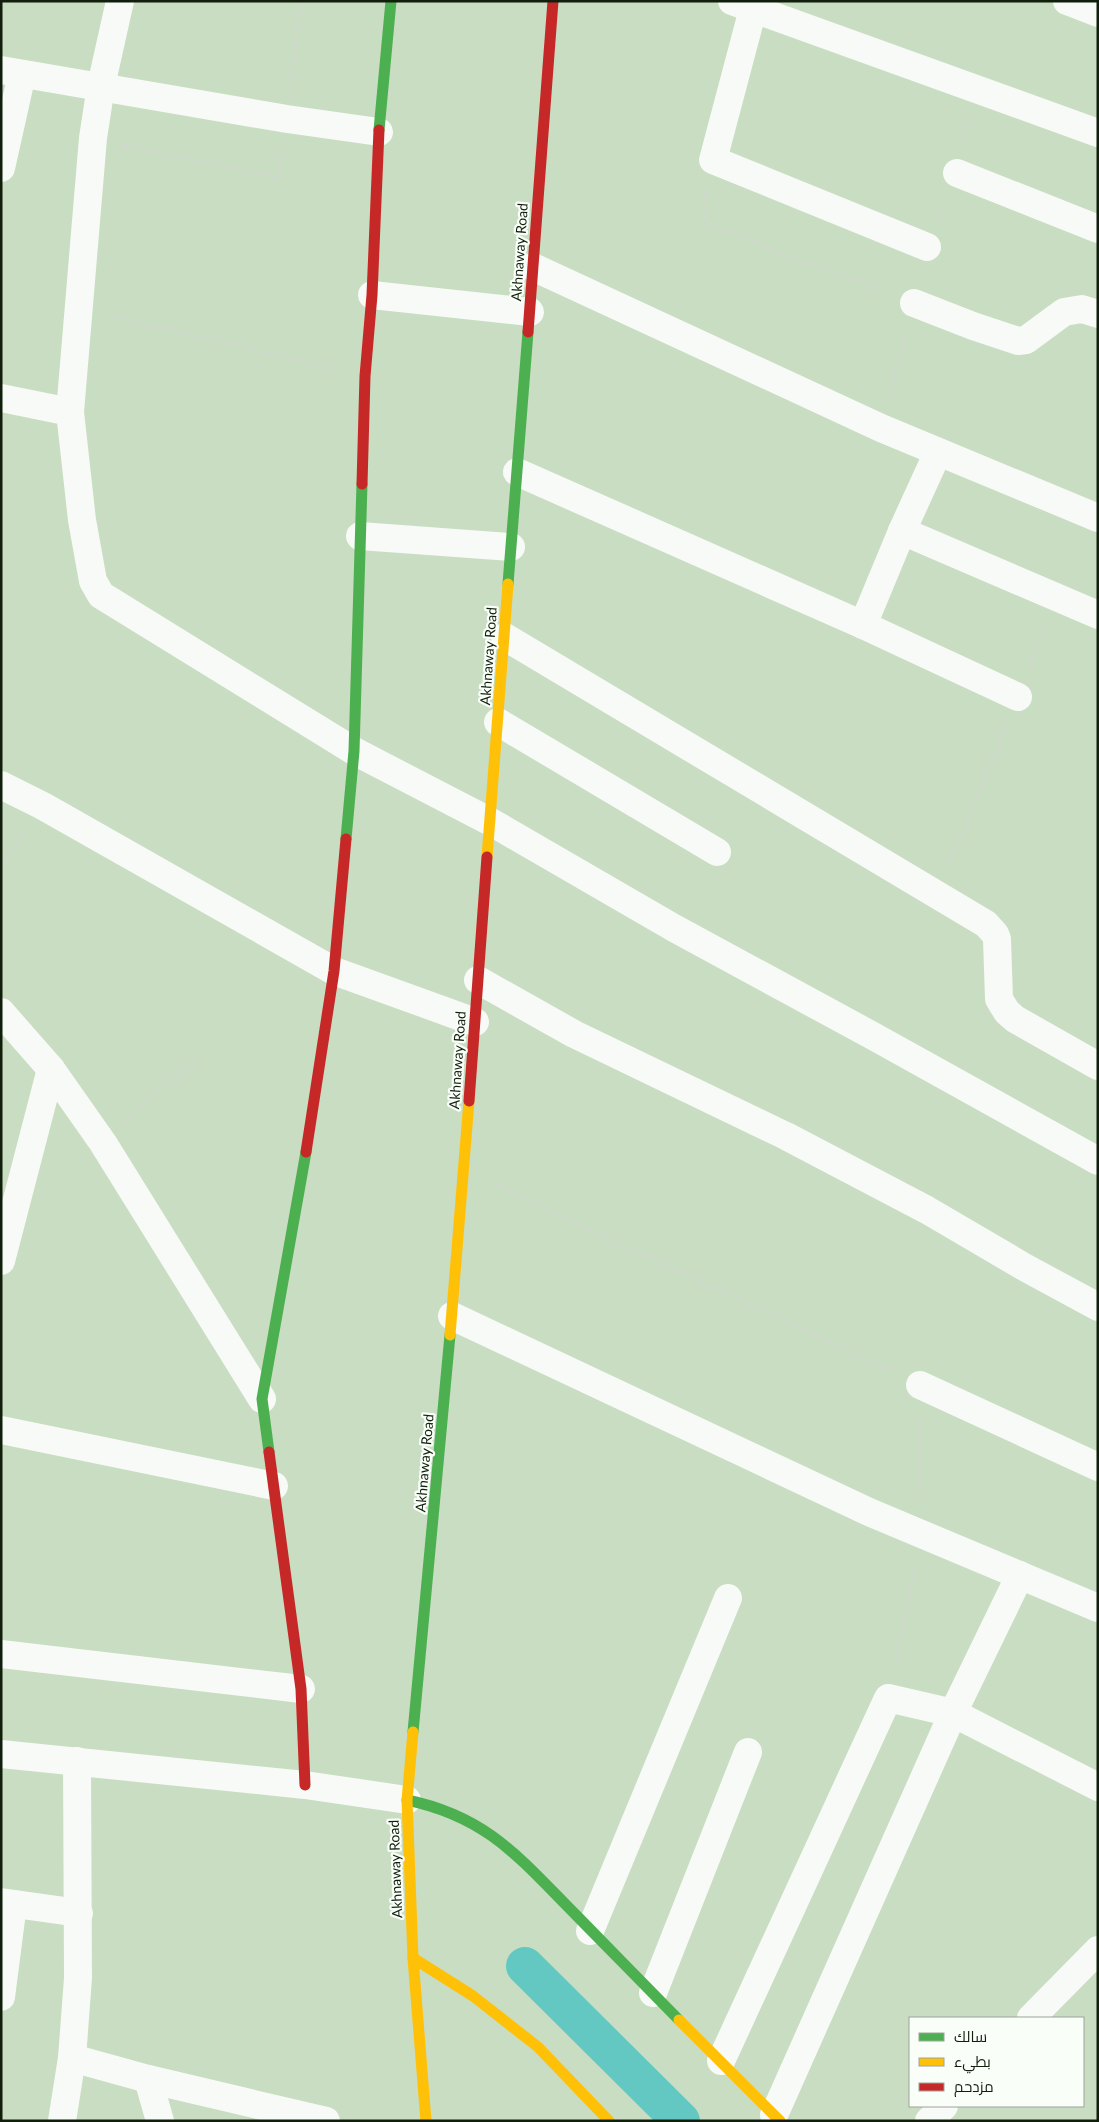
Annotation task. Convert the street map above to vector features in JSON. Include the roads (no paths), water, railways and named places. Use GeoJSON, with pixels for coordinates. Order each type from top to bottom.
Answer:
{"type":"FeatureCollection","features":[{"type":"Feature","properties":{"kind":"street"},"geometry":{"type":"LineString","coordinates":[[120,1],[101,86],[93,138],[70,412],[82,520],[93,581],[101,595],[354,752],[491,822],[674,928],[1098,1160]]}},
{"type":"Feature","properties":{"kind":"street"},"geometry":{"type":"LineString","coordinates":[[306,1785],[301,1690],[262,1399],[296,1215],[334,971],[354,752],[365,376],[372,296],[379,132],[391,1]]}},
{"type":"Feature","properties":{"kind":"street","name":"Akhnaway Road"},"geometry":{"type":"LineString","coordinates":[[426,2121],[413,1958],[407,1800],[464,1170],[553,1]]}},
{"type":"Feature","properties":{"kind":"street"},"geometry":{"type":"LineString","coordinates":[[1067,1],[1098,13]]}},
{"type":"Feature","properties":{"kind":"street"},"geometry":{"type":"LineString","coordinates":[[928,247],[713,160],[743,5],[1098,133]]}},
{"type":"Feature","properties":{"kind":"street"},"geometry":{"type":"LineString","coordinates":[[1,168],[11,72],[287,119],[379,132]]}},
{"type":"Feature","properties":{"kind":"street"},"geometry":{"type":"LineString","coordinates":[[957,174],[1098,229]]}},
{"type":"Feature","properties":{"kind":"street"},"geometry":{"type":"LineString","coordinates":[[533,267],[881,428],[1098,518]]}},
{"type":"Feature","properties":{"kind":"street"},"geometry":{"type":"LineString","coordinates":[[372,296],[530,312]]}},
{"type":"Feature","properties":{"kind":"street"},"geometry":{"type":"LineString","coordinates":[[914,303],[1018,341],[1026,340],[1064,312],[1082,309],[1098,314]]}},
{"type":"Feature","properties":{"kind":"street"},"geometry":{"type":"LineString","coordinates":[[1,398],[70,412]]}},
{"type":"Feature","properties":{"kind":"street"},"geometry":{"type":"LineString","coordinates":[[863,624],[938,452]]}},
{"type":"Feature","properties":{"kind":"street"},"geometry":{"type":"LineString","coordinates":[[518,472],[863,624],[1018,697]]}},
{"type":"Feature","properties":{"kind":"street"},"geometry":{"type":"LineString","coordinates":[[902,531],[1098,615]]}},
{"type":"Feature","properties":{"kind":"street"},"geometry":{"type":"LineString","coordinates":[[360,536],[512,547]]}},
{"type":"Feature","properties":{"kind":"street"},"geometry":{"type":"LineString","coordinates":[[505,637],[986,924],[995,934],[997,940],[999,999],[1006,1012],[1098,1066]]}},
{"type":"Feature","properties":{"kind":"street"},"geometry":{"type":"LineString","coordinates":[[498,722],[717,852]]}},
{"type":"Feature","properties":{"kind":"street"},"geometry":{"type":"LineString","coordinates":[[1,785],[43,806],[334,971],[475,1022]]}},
{"type":"Feature","properties":{"kind":"street"},"geometry":{"type":"LineString","coordinates":[[478,980],[574,1034],[786,1136],[926,1210],[1098,1307]]}},
{"type":"Feature","properties":{"kind":"street"},"geometry":{"type":"LineString","coordinates":[[1,1012],[51,1069],[103,1143],[262,1399]]}},
{"type":"Feature","properties":{"kind":"street"},"geometry":{"type":"LineString","coordinates":[[1,1261],[51,1069]]}},
{"type":"Feature","properties":{"kind":"street"},"geometry":{"type":"LineString","coordinates":[[452,1316],[869,1512],[1098,1608]]}},
{"type":"Feature","properties":{"kind":"street"},"geometry":{"type":"LineString","coordinates":[[920,1385],[1098,1467]]}},
{"type":"Feature","properties":{"kind":"street"},"geometry":{"type":"LineString","coordinates":[[1,1430],[274,1486]]}},
{"type":"Feature","properties":{"kind":"street"},"geometry":{"type":"LineString","coordinates":[[1,1754],[306,1785],[435,1805],[476,1823],[506,1845],[777,2118],[953,1713],[1020,1575]]}},
{"type":"Feature","properties":{"kind":"street"},"geometry":{"type":"LineString","coordinates":[[590,1930],[728,1598]]}},
{"type":"Feature","properties":{"kind":"street"},"geometry":{"type":"LineString","coordinates":[[2,1658],[301,1690]]}},
{"type":"Feature","properties":{"kind":"street"},"geometry":{"type":"LineString","coordinates":[[721,2061],[888,1698],[953,1713],[1098,1786]]}},
{"type":"Feature","properties":{"kind":"street"},"geometry":{"type":"LineString","coordinates":[[653,1993],[748,1752]]}},
{"type":"Feature","properties":{"kind":"street"},"geometry":{"type":"LineString","coordinates":[[62,2121],[72,2058],[78,1978],[77,1761]]}},
{"type":"Feature","properties":{"kind":"street"},"geometry":{"type":"LineString","coordinates":[[1,1997],[7,1903],[79,1913]]}},
{"type":"Feature","properties":{"kind":"street"},"geometry":{"type":"LineString","coordinates":[[1031,2017],[1098,1950]]}},
{"type":"Feature","properties":{"kind":"street"},"geometry":{"type":"LineString","coordinates":[[413,1958],[473,1996],[538,2047],[609,2121]]}},
{"type":"Feature","properties":{"kind":"street"},"geometry":{"type":"LineString","coordinates":[[72,2058],[148,2079],[326,2121]]}},
{"type":"Feature","properties":{"kind":"street"},"geometry":{"type":"LineString","coordinates":[[148,2079],[160,2121]]}},
{"type":"Feature","properties":{"kind":"street"},"geometry":{"type":"LineString","coordinates":[[929,2121],[943,2107]]}},
{"type":"Feature","properties":{"kind":"waterway"},"geometry":{"type":"LineString","coordinates":[[525,1966],[681,2121]]}}]}
